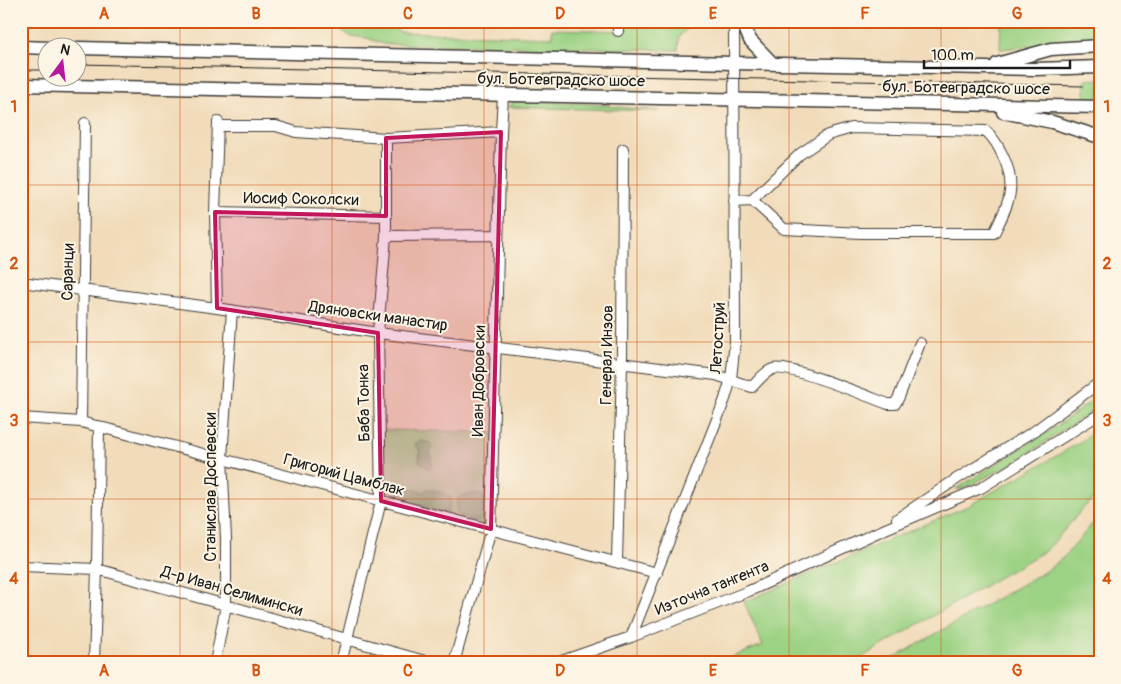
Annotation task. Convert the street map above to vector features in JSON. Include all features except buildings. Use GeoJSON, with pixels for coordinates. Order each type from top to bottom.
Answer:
{"type":"FeatureCollection","features":[{"type":"Feature","properties":{"kind":"main road"},"geometry":{"type":"LineString","coordinates":[[742,21],[750,40],[773,64]]}},
{"type":"Feature","properties":{"kind":"main road"},"geometry":{"type":"LineString","coordinates":[[982,68],[1051,49],[1100,46]]}},
{"type":"Feature","properties":{"kind":"main road"},"geometry":{"type":"LineString","coordinates":[[21,47],[38,48]]}},
{"type":"Feature","properties":{"kind":"main road","name":"бул. Ботевградско шосе"},"geometry":{"type":"LineString","coordinates":[[88,48],[982,68],[1100,67]]}},
{"type":"Feature","properties":{"kind":"main road","name":"бул. Ботевградско шосе"},"geometry":{"type":"LineString","coordinates":[[21,85],[1100,107]]}},
{"type":"Feature","properties":{"kind":"main road"},"geometry":{"type":"LineString","coordinates":[[956,104],[1028,116],[1100,138]]}},
{"type":"Feature","properties":{"kind":"street","name":"Летоструй"},"geometry":{"type":"LineString","coordinates":[[631,638],[725,399],[731,379],[735,341],[734,21]]}},
{"type":"Feature","properties":{"kind":"street","name":"Иван Добровски"},"geometry":{"type":"LineString","coordinates":[[454,663],[491,529],[500,132],[503,95]]}},
{"type":"Feature","properties":{"kind":"street","name":"Саранци"},"geometry":{"type":"LineString","coordinates":[[81,422],[85,123]]}},
{"type":"Feature","properties":{"kind":"street"},"geometry":{"type":"LineString","coordinates":[[217,308],[215,212],[220,124],[276,126],[296,132],[386,138],[500,132]]}},
{"type":"Feature","properties":{"kind":"street"},"geometry":{"type":"LineString","coordinates":[[734,201],[752,200],[800,154],[828,135],[852,128],[986,131],[994,139],[1009,168],[1011,191],[1006,208],[994,234],[861,233],[784,229],[752,200]]}},
{"type":"Feature","properties":{"kind":"street","name":"Баба Тонка"},"geometry":{"type":"LineString","coordinates":[[341,663],[381,501],[378,333],[386,236],[386,138]]}},
{"type":"Feature","properties":{"kind":"street","name":"Генерал Инзов"},"geometry":{"type":"LineString","coordinates":[[617,562],[622,364],[623,149]]}},
{"type":"Feature","properties":{"kind":"street","name":"Иосиф Соколски"},"geometry":{"type":"LineString","coordinates":[[215,212],[386,216]]}},
{"type":"Feature","properties":{"kind":"street"},"geometry":{"type":"LineString","coordinates":[[386,236],[498,235]]}},
{"type":"Feature","properties":{"kind":"street","name":"Дряновски манастир"},"geometry":{"type":"LineString","coordinates":[[21,282],[232,310],[378,333],[716,374],[752,387],[773,369],[783,369],[819,378],[888,404],[895,404],[899,397],[920,343]]}},
{"type":"Feature","properties":{"kind":"street","name":"Станислав Доспевски"},"geometry":{"type":"LineString","coordinates":[[215,663],[226,605],[226,538],[222,458],[232,310]]}},
{"type":"Feature","properties":{"kind":"street","name":"Източна тангента"},"geometry":{"type":"LineString","coordinates":[[876,533],[958,478],[1036,430],[1100,382]]}},
{"type":"Feature","properties":{"kind":"street","name":"Източна тангента"},"geometry":{"type":"LineString","coordinates":[[556,663],[631,638],[749,591],[981,488],[1100,414]]}},
{"type":"Feature","properties":{"kind":"street","name":"Григорий Цамблак"},"geometry":{"type":"LineString","coordinates":[[21,418],[81,422],[99,426],[656,573]]}},
{"type":"Feature","properties":{"kind":"street"},"geometry":{"type":"LineString","coordinates":[[94,663],[98,569],[99,426]]}},
{"type":"Feature","properties":{"kind":"street","name":"Д-р Иван Селимински"},"geometry":{"type":"LineString","coordinates":[[21,566],[98,569],[432,663]]}},
{"type":"Feature","properties":{"kind":"highlighted area"},"geometry":{"type":"Polygon","coordinates":[[[501,132],[491,529],[381,501],[378,333],[217,308],[215,212],[386,216],[386,138],[501,132]]]}},
{"type":"Feature","properties":{"kind":"green space"},"geometry":{"type":"Polygon","coordinates":[[[328,21],[384,21],[400,32],[552,37],[552,29],[624,31],[624,22],[694,21],[679,37],[678,50],[383,44],[367,38],[350,36],[328,21]]]}},
{"type":"Feature","properties":{"kind":"green space"},"geometry":{"type":"Polygon","coordinates":[[[1001,21],[1100,21],[1100,40],[1000,49],[1001,21]]]}},
{"type":"Feature","properties":{"kind":"green space"},"geometry":{"type":"Polygon","coordinates":[[[1100,79],[1100,98],[1085,97],[1085,80],[1100,79]]]}},
{"type":"Feature","properties":{"kind":"green space"},"geometry":{"type":"Polygon","coordinates":[[[518,101],[589,104],[659,111],[508,107],[518,101]]]}},
{"type":"Feature","properties":{"kind":"green space"},"geometry":{"type":"Polygon","coordinates":[[[1100,395],[1100,406],[1012,464],[962,489],[956,489],[1054,428],[1100,395]]]}},
{"type":"Feature","properties":{"kind":"green space"},"geometry":{"type":"Polygon","coordinates":[[[1100,427],[1100,495],[1085,506],[1048,549],[852,663],[717,663],[763,645],[744,602],[968,506],[1079,443],[1100,427]]]}},
{"type":"Feature","properties":{"kind":"green space"},"geometry":{"type":"Polygon","coordinates":[[[379,430],[493,432],[491,529],[381,501],[379,430]]]}},
{"type":"Feature","properties":{"kind":"green space"},"geometry":{"type":"Polygon","coordinates":[[[421,441],[430,443],[432,447],[430,454],[432,466],[429,469],[419,461],[420,451],[415,445],[421,441]]]}},
{"type":"Feature","properties":{"kind":"green space"},"geometry":{"type":"Polygon","coordinates":[[[412,488],[423,492],[427,489],[433,490],[449,496],[451,498],[448,514],[425,507],[409,505],[393,499],[405,489],[412,488]]]}},
{"type":"Feature","properties":{"kind":"green space"},"geometry":{"type":"Polygon","coordinates":[[[478,493],[483,495],[486,502],[486,514],[479,521],[468,519],[459,514],[456,507],[460,496],[478,493]]]}},
{"type":"Feature","properties":{"kind":"green space"},"geometry":{"type":"Polygon","coordinates":[[[1100,515],[1100,663],[885,663],[1049,569],[1064,557],[1100,515]]]}},
{"type":"Feature","properties":{"kind":"tram line"},"geometry":{"type":"LineString","coordinates":[[88,64],[1083,86]]}},
{"type":"Feature","properties":{"kind":"tram line"},"geometry":{"type":"LineString","coordinates":[[21,70],[38,70]]}}]}
